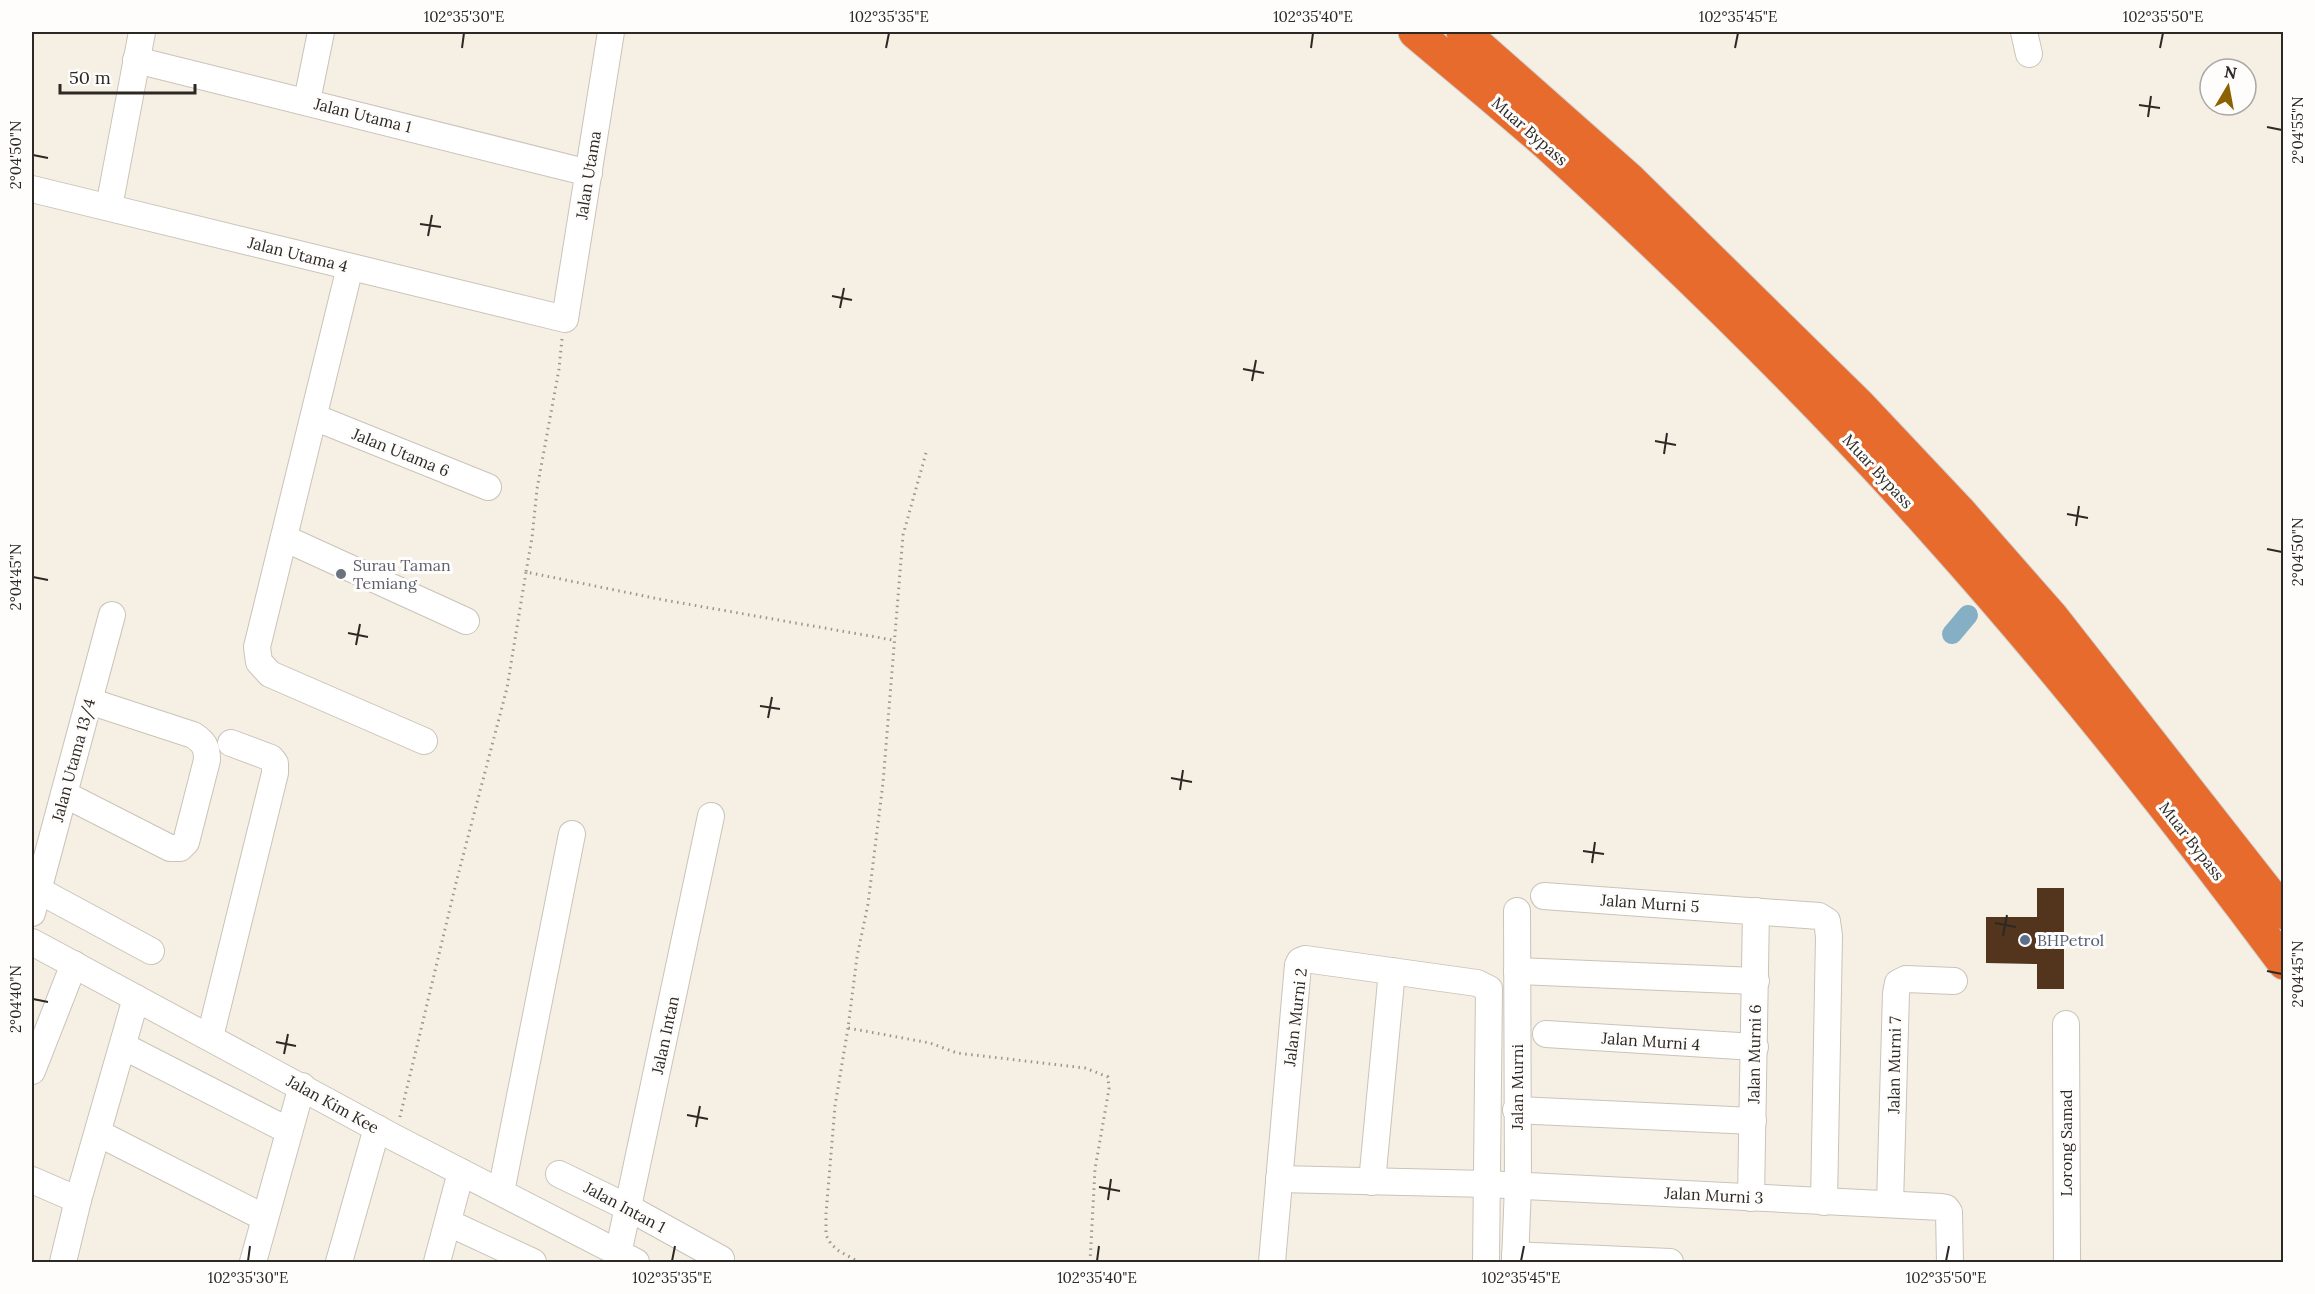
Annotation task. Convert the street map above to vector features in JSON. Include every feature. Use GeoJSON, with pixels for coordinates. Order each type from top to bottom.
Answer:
{"type":"FeatureCollection","features":[{"type":"Feature","properties":{"kind":"highway","name":"Muar Bypass"},"geometry":{"type":"LineString","coordinates":[[1415,32],[1545,143],[1650,240],[1823,411],[1937,534],[2053,669],[2140,774],[2283,963]]}},
{"type":"Feature","properties":{"kind":"highway","name":"Muar Bypass"},"geometry":{"type":"LineString","coordinates":[[1463,32],[1628,178],[1860,406],[1959,511],[2052,617],[2283,913]]}},
{"type":"Feature","properties":{"kind":"street"},"geometry":{"type":"LineString","coordinates":[[109,207],[142,32]]}},
{"type":"Feature","properties":{"kind":"street"},"geometry":{"type":"LineString","coordinates":[[307,101],[321,32]]}},
{"type":"Feature","properties":{"kind":"street","name":"Jalan Utama"},"geometry":{"type":"LineString","coordinates":[[565,319],[611,32]]}},
{"type":"Feature","properties":{"kind":"street","name":"Jalan Utama 1"},"geometry":{"type":"LineString","coordinates":[[136,60],[589,173]]}},
{"type":"Feature","properties":{"kind":"street","name":"Jalan Utama 4"},"geometry":{"type":"LineString","coordinates":[[32,189],[565,319]]}},
{"type":"Feature","properties":{"kind":"street"},"geometry":{"type":"LineString","coordinates":[[350,267],[257,647],[259,662],[270,675],[424,741]]}},
{"type":"Feature","properties":{"kind":"street","name":"Jalan Utama 6"},"geometry":{"type":"LineString","coordinates":[[314,417],[488,487]]}},
{"type":"Feature","properties":{"kind":"street"},"geometry":{"type":"LineString","coordinates":[[284,538],[466,621]]}},
{"type":"Feature","properties":{"kind":"street","name":"Jalan Utama 13/4"},"geometry":{"type":"LineString","coordinates":[[34,903],[112,615]]}},
{"type":"Feature","properties":{"kind":"street"},"geometry":{"type":"LineString","coordinates":[[64,794],[170,848],[180,848],[186,842],[207,760],[207,748],[193,735],[89,701]]}},
{"type":"Feature","properties":{"kind":"street"},"geometry":{"type":"LineString","coordinates":[[210,1037],[275,773],[275,763],[271,758],[231,743]]}},
{"type":"Feature","properties":{"kind":"street","name":"Jalan Intan"},"geometry":{"type":"LineString","coordinates":[[627,1258],[628,1208],[711,816]]}},
{"type":"Feature","properties":{"kind":"street"},"geometry":{"type":"LineString","coordinates":[[501,1192],[572,834]]}},
{"type":"Feature","properties":{"kind":"street","name":"Jalan Murni 5"},"geometry":{"type":"LineString","coordinates":[[1544,896],[1819,916],[1827,921],[1829,936],[1824,1202]]}},
{"type":"Feature","properties":{"kind":"street"},"geometry":{"type":"LineString","coordinates":[[34,903],[151,951]]}},
{"type":"Feature","properties":{"kind":"street","name":"Jalan Murni"},"geometry":{"type":"LineString","coordinates":[[1515,1259],[1518,1185],[1517,911]]}},
{"type":"Feature","properties":{"kind":"street","name":"Jalan Murni 6"},"geometry":{"type":"LineString","coordinates":[[1751,1198],[1756,911]]}},
{"type":"Feature","properties":{"kind":"street","name":"Jalan Kim Kee"},"geometry":{"type":"LineString","coordinates":[[32,942],[386,1133],[627,1258]]}},
{"type":"Feature","properties":{"kind":"street","name":"Jalan Murni 2"},"geometry":{"type":"LineString","coordinates":[[1272,1263],[1300,961],[1305,959],[1477,983],[1488,989]]}},
{"type":"Feature","properties":{"kind":"street"},"geometry":{"type":"LineString","coordinates":[[32,1071],[74,964]]}},
{"type":"Feature","properties":{"kind":"street"},"geometry":{"type":"LineString","coordinates":[[1372,1182],[1392,971]]}},
{"type":"Feature","properties":{"kind":"street"},"geometry":{"type":"LineString","coordinates":[[1517,971],[1756,981]]}},
{"type":"Feature","properties":{"kind":"street","name":"Jalan Murni 7"},"geometry":{"type":"LineString","coordinates":[[1890,1204],[1898,983],[1906,978],[1954,981]]}},
{"type":"Feature","properties":{"kind":"street","name":"Jalan Murni"},"geometry":{"type":"LineString","coordinates":[[1486,1263],[1488,989]]}},
{"type":"Feature","properties":{"kind":"street"},"geometry":{"type":"LineString","coordinates":[[63,1263],[78,1200],[136,998]]}},
{"type":"Feature","properties":{"kind":"street","name":"Lorong Samad"},"geometry":{"type":"LineString","coordinates":[[2066,1024],[2067,1263]]}},
{"type":"Feature","properties":{"kind":"street","name":"Jalan Murni 4"},"geometry":{"type":"LineString","coordinates":[[1546,1034],[1755,1047]]}},
{"type":"Feature","properties":{"kind":"street"},"geometry":{"type":"LineString","coordinates":[[123,1046],[289,1131]]}},
{"type":"Feature","properties":{"kind":"street"},"geometry":{"type":"LineString","coordinates":[[253,1263],[302,1086]]}},
{"type":"Feature","properties":{"kind":"street"},"geometry":{"type":"LineString","coordinates":[[1516,1110],[1753,1121]]}},
{"type":"Feature","properties":{"kind":"street"},"geometry":{"type":"LineString","coordinates":[[98,1133],[265,1218]]}},
{"type":"Feature","properties":{"kind":"street"},"geometry":{"type":"LineString","coordinates":[[339,1263],[386,1133]]}},
{"type":"Feature","properties":{"kind":"street"},"geometry":{"type":"LineString","coordinates":[[437,1263],[461,1172]]}},
{"type":"Feature","properties":{"kind":"street","name":"Jalan Intan 1"},"geometry":{"type":"LineString","coordinates":[[559,1174],[628,1208],[721,1259]]}},
{"type":"Feature","properties":{"kind":"street","name":"Jalan Murni 3"},"geometry":{"type":"LineString","coordinates":[[1279,1179],[1518,1185],[1941,1207],[1946,1208],[1949,1212],[1950,1263]]}},
{"type":"Feature","properties":{"kind":"street"},"geometry":{"type":"LineString","coordinates":[[32,1180],[78,1200]]}},
{"type":"Feature","properties":{"kind":"street"},"geometry":{"type":"LineString","coordinates":[[449,1223],[533,1263]]}},
{"type":"Feature","properties":{"kind":"street"},"geometry":{"type":"LineString","coordinates":[[1515,1259],[1670,1263]]}},
{"type":"Feature","properties":{"kind":"path"},"geometry":{"type":"LineString","coordinates":[[386,1133],[435,970],[507,688],[537,489],[559,369],[565,319]]}},
{"type":"Feature","properties":{"kind":"path"},"geometry":{"type":"LineString","coordinates":[[859,1263],[831,1244],[826,1235],[826,1214],[835,1106],[857,957],[868,904],[883,783],[903,535],[926,453]]}},
{"type":"Feature","properties":{"kind":"path"},"geometry":{"type":"LineString","coordinates":[[526,572],[664,600],[893,640]]}},
{"type":"Feature","properties":{"kind":"path"},"geometry":{"type":"LineString","coordinates":[[848,1028],[930,1043],[957,1053],[1085,1068],[1108,1077],[1109,1089],[1095,1168],[1090,1263]]}},
{"type":"Feature","properties":{"kind":"building","name":"BHPetrol"},"geometry":{"type":"Polygon","coordinates":[[[2037,888],[2064,888],[2064,989],[2037,989],[2037,964],[1986,963],[1986,917],[2037,917],[2037,888]]]}},
{"type":"Feature","properties":{"kind":"waterway"},"geometry":{"type":"LineString","coordinates":[[1952,634],[1968,615]]}},
{"type":"Feature","properties":{"kind":"place","name":"Surau Taman Temiang"},"geometry":{"type":"Point","coordinates":[341,574]}},
{"type":"Feature","properties":{"kind":"place","name":"BHPetrol"},"geometry":{"type":"Point","coordinates":[2025,940]}}]}
